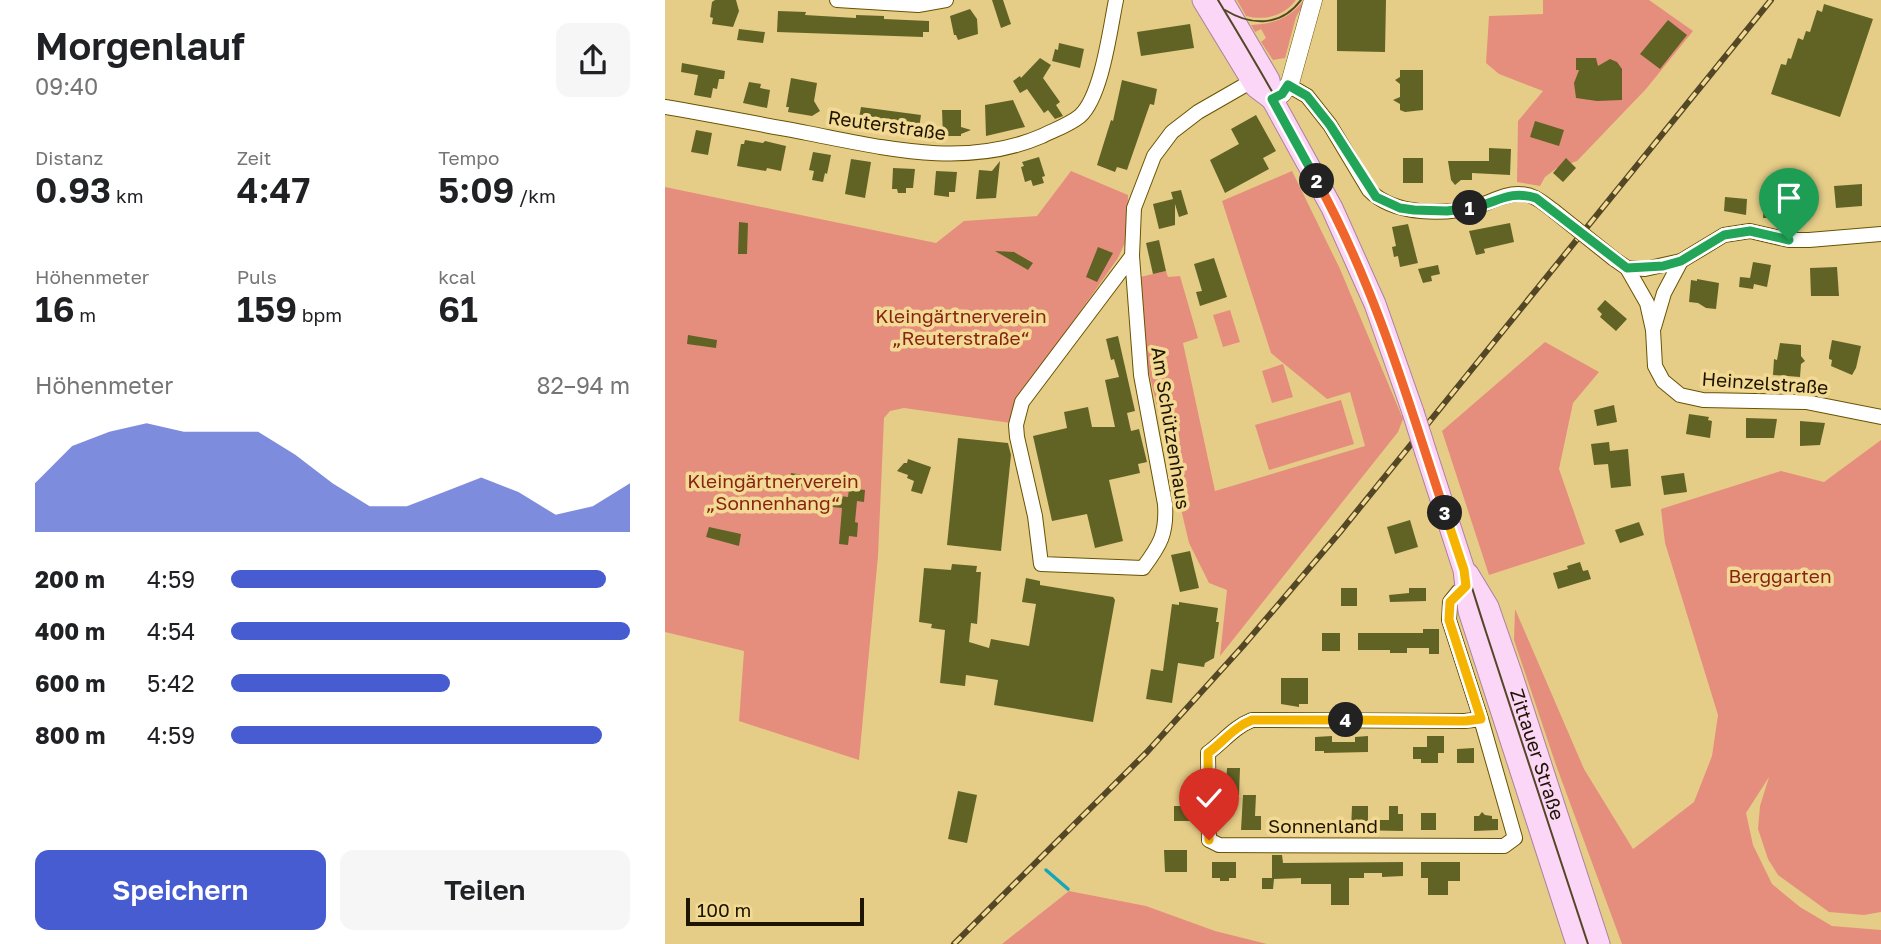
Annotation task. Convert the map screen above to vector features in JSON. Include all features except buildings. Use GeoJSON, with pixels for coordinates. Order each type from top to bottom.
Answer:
{"type":"FeatureCollection","features":[{"type":"Feature","properties":{"kind":"main road","name":"Zittauer Straße"},"geometry":{"type":"LineString","coordinates":[[1203,0],[1256,87],[1280,92]]}},
{"type":"Feature","properties":{"kind":"main road","name":"Zittauer Straße"},"geometry":{"type":"LineString","coordinates":[[1222,0],[1269,80],[1280,92],[1375,304],[1468,580],[1469,611],[1577,944]]}},
{"type":"Feature","properties":{"kind":"main road","name":"Zittauer Straße"},"geometry":{"type":"LineString","coordinates":[[1468,580],[1488,607],[1513,676],[1599,944]]}},
{"type":"Feature","properties":{"kind":"street"},"geometry":{"type":"LineString","coordinates":[[838,0],[918,5],[946,0]]}},
{"type":"Feature","properties":{"kind":"street","name":"Reuterstraße"},"geometry":{"type":"LineString","coordinates":[[665,107],[924,153],[977,153],[1025,144],[1058,129],[1080,115],[1091,100],[1102,67],[1116,0]]}},
{"type":"Feature","properties":{"kind":"street"},"geometry":{"type":"LineString","coordinates":[[1280,92],[1313,0]]}},
{"type":"Feature","properties":{"kind":"street","name":"Am Schützenhaus"},"geometry":{"type":"LineString","coordinates":[[1132,256],[1068,343],[1030,389],[1019,410],[1017,437],[1035,516],[1041,564],[1143,568],[1162,542],[1165,504],[1141,375],[1131,240],[1135,208],[1154,156],[1172,132],[1198,112],[1252,81]]}},
{"type":"Feature","properties":{"kind":"street","name":"Heinzelstraße"},"geometry":{"type":"LineString","coordinates":[[1280,92],[1307,96],[1330,125],[1369,190],[1389,204],[1414,210],[1447,211],[1476,207],[1513,194],[1522,194],[1536,198],[1554,211],[1627,268],[1647,303],[1653,330],[1655,366],[1663,381],[1680,395],[1703,400],[1807,402],[1881,417]]}},
{"type":"Feature","properties":{"kind":"street"},"geometry":{"type":"LineString","coordinates":[[1627,268],[1663,266],[1681,261],[1724,235],[1750,231],[1789,240],[1881,234]]}},
{"type":"Feature","properties":{"kind":"street"},"geometry":{"type":"LineString","coordinates":[[1653,330],[1664,293],[1681,261]]}},
{"type":"Feature","properties":{"kind":"street","name":"Sonnenland"},"geometry":{"type":"LineString","coordinates":[[1468,580],[1450,602],[1449,620],[1481,719],[1515,838],[1504,846],[1219,845],[1209,840],[1208,753],[1225,741],[1238,725],[1252,720],[1481,719]]}},
{"type":"Feature","properties":{"kind":"green space"},"geometry":{"type":"Polygon","coordinates":[[[1237,0],[1296,0],[1286,10],[1274,16],[1260,18],[1246,16],[1237,0]]]}},
{"type":"Feature","properties":{"kind":"green space"},"geometry":{"type":"Polygon","coordinates":[[[1304,0],[1296,17],[1285,58],[1273,60],[1261,42],[1266,38],[1261,29],[1255,32],[1251,25],[1281,19],[1304,0]]]}},
{"type":"Feature","properties":{"kind":"green space"},"geometry":{"type":"Polygon","coordinates":[[[1543,0],[1649,0],[1693,31],[1646,89],[1577,161],[1557,168],[1545,177],[1540,186],[1517,182],[1518,121],[1543,91],[1499,74],[1486,63],[1489,16],[1543,14],[1543,0]]]}},
{"type":"Feature","properties":{"kind":"green space"},"geometry":{"type":"Polygon","coordinates":[[[1071,171],[1128,195],[1127,238],[1118,258],[1024,391],[1011,423],[904,408],[890,411],[884,418],[878,556],[859,760],[739,721],[744,651],[665,632],[665,187],[936,243],[964,221],[1037,216],[1071,171]]]}},
{"type":"Feature","properties":{"kind":"green space"},"geometry":{"type":"Polygon","coordinates":[[[1292,171],[1340,269],[1403,419],[1398,432],[1220,656],[1227,590],[1209,583],[1189,543],[1147,364],[1140,277],[1166,271],[1168,277],[1180,276],[1198,338],[1183,343],[1215,491],[1365,446],[1350,392],[1327,399],[1271,353],[1222,201],[1292,171]]]}},
{"type":"Feature","properties":{"kind":"green space"},"geometry":{"type":"Polygon","coordinates":[[[1230,310],[1240,342],[1223,347],[1213,315],[1230,310]]]}},
{"type":"Feature","properties":{"kind":"green space"},"geometry":{"type":"Polygon","coordinates":[[[1545,342],[1599,372],[1573,403],[1559,469],[1585,544],[1489,575],[1442,431],[1545,342]]]}},
{"type":"Feature","properties":{"kind":"green space"},"geometry":{"type":"Polygon","coordinates":[[[1283,364],[1293,397],[1272,403],[1262,371],[1283,364]]]}},
{"type":"Feature","properties":{"kind":"green space"},"geometry":{"type":"Polygon","coordinates":[[[1341,400],[1354,444],[1269,470],[1255,425],[1341,400]]]}},
{"type":"Feature","properties":{"kind":"green space","name":"Berggarten"},"geometry":{"type":"Polygon","coordinates":[[[1881,440],[1881,912],[1864,915],[1829,912],[1778,875],[1768,859],[1758,829],[1760,806],[1769,777],[1746,813],[1753,845],[1772,884],[1800,907],[1832,926],[1881,930],[1881,944],[1622,944],[1556,765],[1514,640],[1515,609],[1584,769],[1633,849],[1694,802],[1712,756],[1718,715],[1665,543],[1661,509],[1781,471],[1824,482],[1881,440]]]}},
{"type":"Feature","properties":{"kind":"green space"},"geometry":{"type":"Polygon","coordinates":[[[1069,891],[1146,906],[1215,931],[1267,944],[1002,944],[1069,891]]]}},
{"type":"Feature","properties":{"kind":"waterway"},"geometry":{"type":"LineString","coordinates":[[1046,870],[1068,889]]}},
{"type":"Feature","properties":{"kind":"tram line"},"geometry":{"type":"LineString","coordinates":[[1218,0],[1312,164],[1346,231],[1381,310],[1414,401],[1498,671],[1588,944]]}},
{"type":"Feature","properties":{"kind":"tram line"},"geometry":{"type":"LineString","coordinates":[[1225,10],[1245,19],[1265,21],[1284,15],[1301,0]]}},
{"type":"Feature","properties":{"kind":"railway"},"geometry":{"type":"LineString","coordinates":[[954,944],[1147,752],[1243,646],[1340,532],[1771,0]]}},
{"type":"Feature","properties":{"kind":"route"},"geometry":{"type":"LineString","coordinates":[[1209,840],[1208,753],[1225,741],[1238,725],[1252,720],[1481,719],[1449,620],[1450,602],[1466,586],[1464,570],[1409,400],[1375,304],[1332,208],[1272,99],[1282,94],[1288,85],[1307,96],[1330,125],[1369,190],[1381,200],[1400,208],[1447,211],[1476,207],[1513,194],[1522,194],[1536,198],[1627,268],[1663,266],[1681,261],[1724,235],[1750,231],[1789,240]]}},
{"type":"Feature","properties":{"kind":"park label","name":"Kleingärtnerverein „Reuterstraße“"},"geometry":{"type":"Point","coordinates":[961,327]}},
{"type":"Feature","properties":{"kind":"park label","name":"Kleingärtnerverein „Sonnenhang“"},"geometry":{"type":"Point","coordinates":[773,492]}}]}
